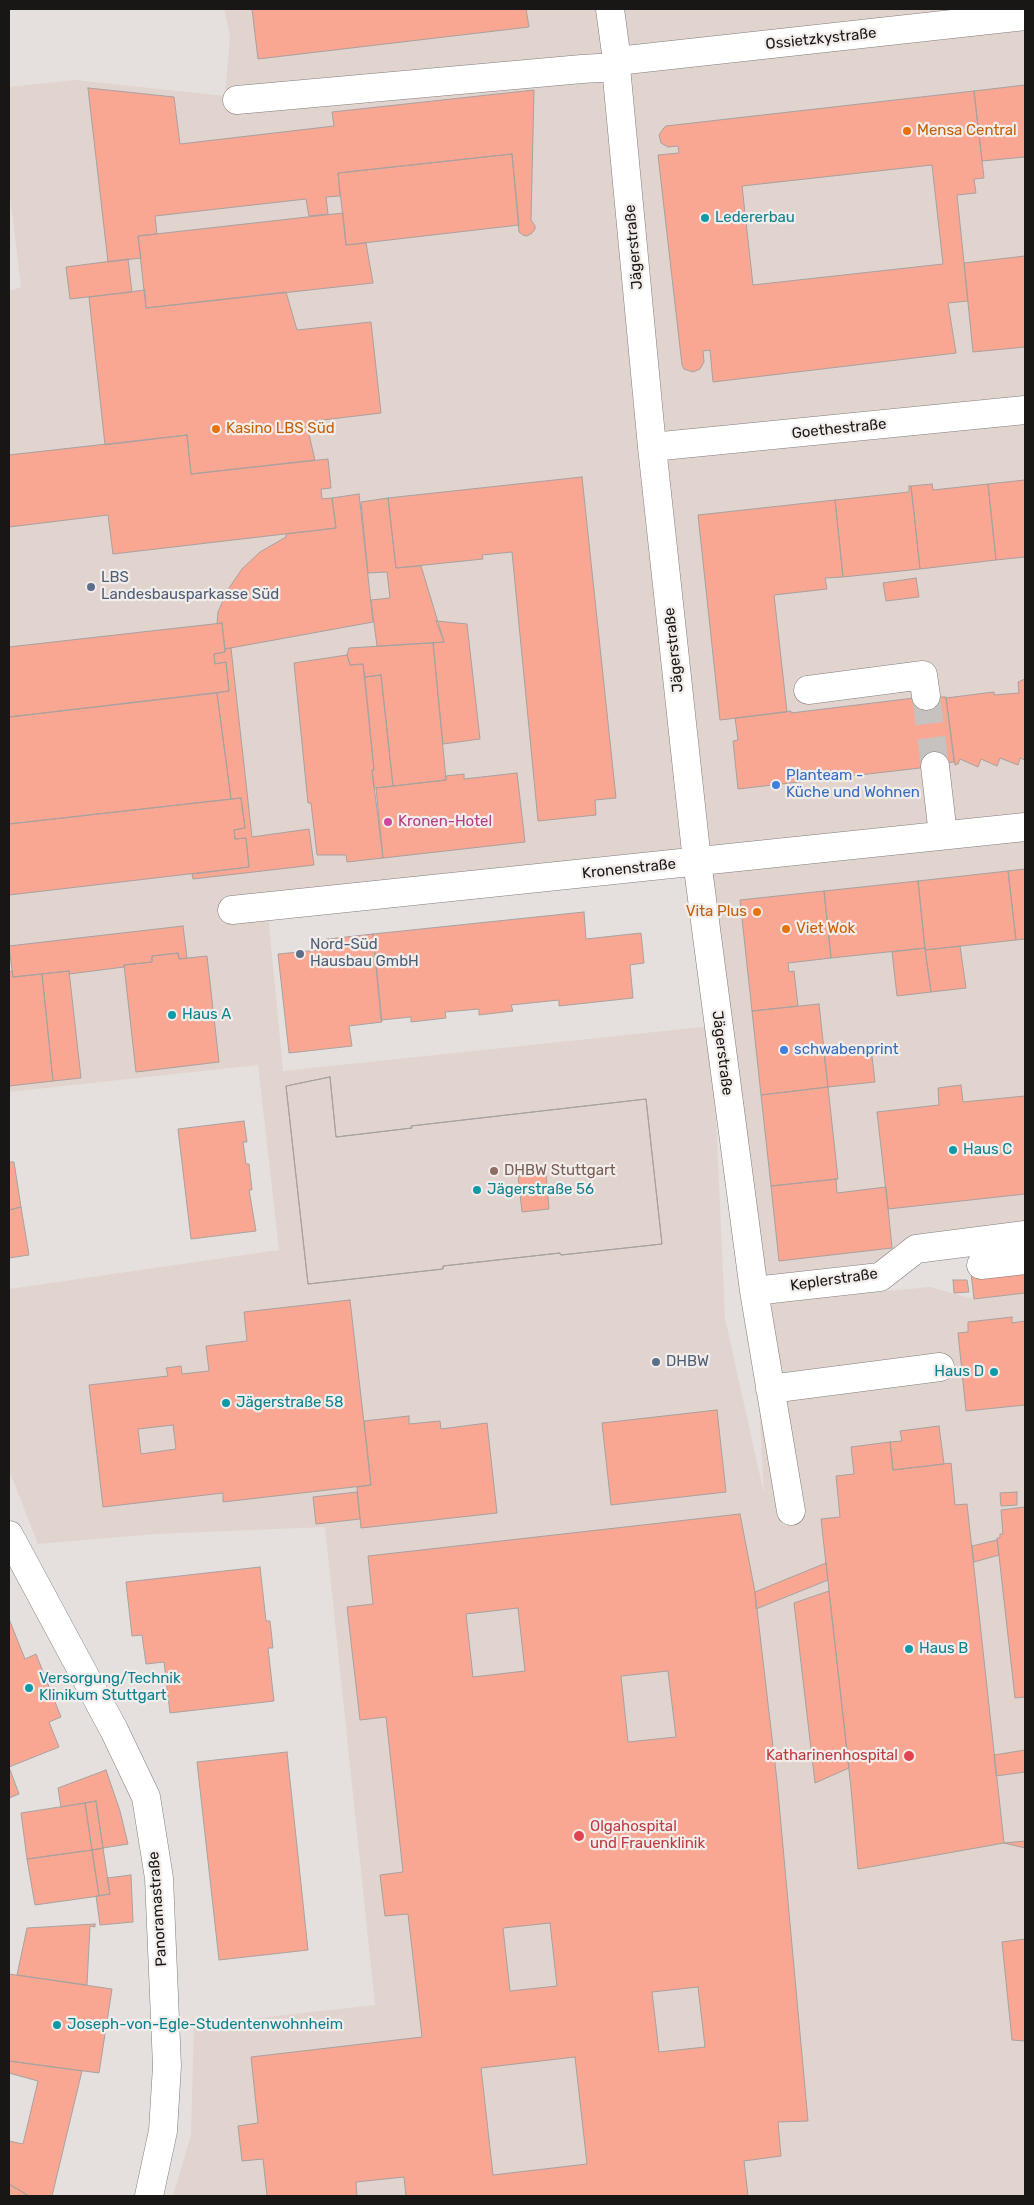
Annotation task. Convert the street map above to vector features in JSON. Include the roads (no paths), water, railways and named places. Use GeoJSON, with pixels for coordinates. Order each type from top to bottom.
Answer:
{"type":"FeatureCollection","features":[{"type":"Feature","properties":{"kind":"street","name":"Jägerstraße"},"geometry":{"type":"LineString","coordinates":[[610,9],[617,64],[652,447],[697,861],[754,1291],[791,1511]]}},
{"type":"Feature","properties":{"kind":"street","name":"Ossietzkystraße"},"geometry":{"type":"LineString","coordinates":[[237,100],[582,69],[1025,16]]}},
{"type":"Feature","properties":{"kind":"street","name":"Goethestraße"},"geometry":{"type":"LineString","coordinates":[[652,447],[1025,410]]}},
{"type":"Feature","properties":{"kind":"street"},"geometry":{"type":"LineString","coordinates":[[808,690],[923,675],[926,696]]}},
{"type":"Feature","properties":{"kind":"street"},"geometry":{"type":"LineString","coordinates":[[935,766],[943,835]]}},
{"type":"Feature","properties":{"kind":"street","name":"Kronenstraße"},"geometry":{"type":"LineString","coordinates":[[232,910],[1025,827]]}},
{"type":"Feature","properties":{"kind":"street","name":"Keplerstraße"},"geometry":{"type":"LineString","coordinates":[[754,1291],[880,1276],[916,1249],[1025,1235]]}},
{"type":"Feature","properties":{"kind":"street"},"geometry":{"type":"LineString","coordinates":[[981,1265],[1025,1260]]}},
{"type":"Feature","properties":{"kind":"street"},"geometry":{"type":"LineString","coordinates":[[770,1389],[940,1368]]}},
{"type":"Feature","properties":{"kind":"street","name":"Panoramastraße"},"geometry":{"type":"LineString","coordinates":[[9,1535],[114,1730],[146,1798],[158,1878],[167,2066],[163,2131],[149,2196]]}},
{"type":"Feature","properties":{"kind":"tunnel"},"geometry":{"type":"LineString","coordinates":[[926,696],[935,766]]}},
{"type":"Feature","properties":{"kind":"place","name":"Mensa Central"},"geometry":{"type":"Point","coordinates":[907,131]}},
{"type":"Feature","properties":{"kind":"place","name":"Ledererbau"},"geometry":{"type":"Point","coordinates":[705,218]}},
{"type":"Feature","properties":{"kind":"place","name":"Kasino LBS Süd"},"geometry":{"type":"Point","coordinates":[216,429]}},
{"type":"Feature","properties":{"kind":"place","name":"LBS Landesbausparkasse Süd"},"geometry":{"type":"Point","coordinates":[91,587]}},
{"type":"Feature","properties":{"kind":"place","name":"Planteam - Küche und Wohnen"},"geometry":{"type":"Point","coordinates":[776,785]}},
{"type":"Feature","properties":{"kind":"place","name":"Kronen-Hotel"},"geometry":{"type":"Point","coordinates":[388,822]}},
{"type":"Feature","properties":{"kind":"place","name":"Vita Plus"},"geometry":{"type":"Point","coordinates":[757,912]}},
{"type":"Feature","properties":{"kind":"place","name":"Viet Wok"},"geometry":{"type":"Point","coordinates":[786,929]}},
{"type":"Feature","properties":{"kind":"place","name":"Nord-Süd Hausbau GmbH"},"geometry":{"type":"Point","coordinates":[300,954]}},
{"type":"Feature","properties":{"kind":"place","name":"Haus A"},"geometry":{"type":"Point","coordinates":[172,1015]}},
{"type":"Feature","properties":{"kind":"place","name":"schwabenprint"},"geometry":{"type":"Point","coordinates":[784,1050]}},
{"type":"Feature","properties":{"kind":"place","name":"Haus C"},"geometry":{"type":"Point","coordinates":[953,1150]}},
{"type":"Feature","properties":{"kind":"place","name":"DHBW Stuttgart"},"geometry":{"type":"Point","coordinates":[494,1171]}},
{"type":"Feature","properties":{"kind":"place","name":"Jägerstraße 56"},"geometry":{"type":"Point","coordinates":[477,1190]}},
{"type":"Feature","properties":{"kind":"place","name":"DHBW"},"geometry":{"type":"Point","coordinates":[656,1362]}},
{"type":"Feature","properties":{"kind":"place","name":"Haus D"},"geometry":{"type":"Point","coordinates":[994,1372]}},
{"type":"Feature","properties":{"kind":"place","name":"Jägerstraße 58"},"geometry":{"type":"Point","coordinates":[226,1403]}},
{"type":"Feature","properties":{"kind":"place","name":"Haus B"},"geometry":{"type":"Point","coordinates":[909,1649]}},
{"type":"Feature","properties":{"kind":"place","name":"Versorgung/Technik Klinikum Stuttgart"},"geometry":{"type":"Point","coordinates":[29,1688]}},
{"type":"Feature","properties":{"kind":"place","name":"Katharinenhospital"},"geometry":{"type":"Point","coordinates":[909,1756]}},
{"type":"Feature","properties":{"kind":"place","name":"Olgahospital und Frauenklinik"},"geometry":{"type":"Point","coordinates":[579,1836]}},
{"type":"Feature","properties":{"kind":"place","name":"Joseph-von-Egle-Studentenwohnheim"},"geometry":{"type":"Point","coordinates":[57,2025]}}]}
